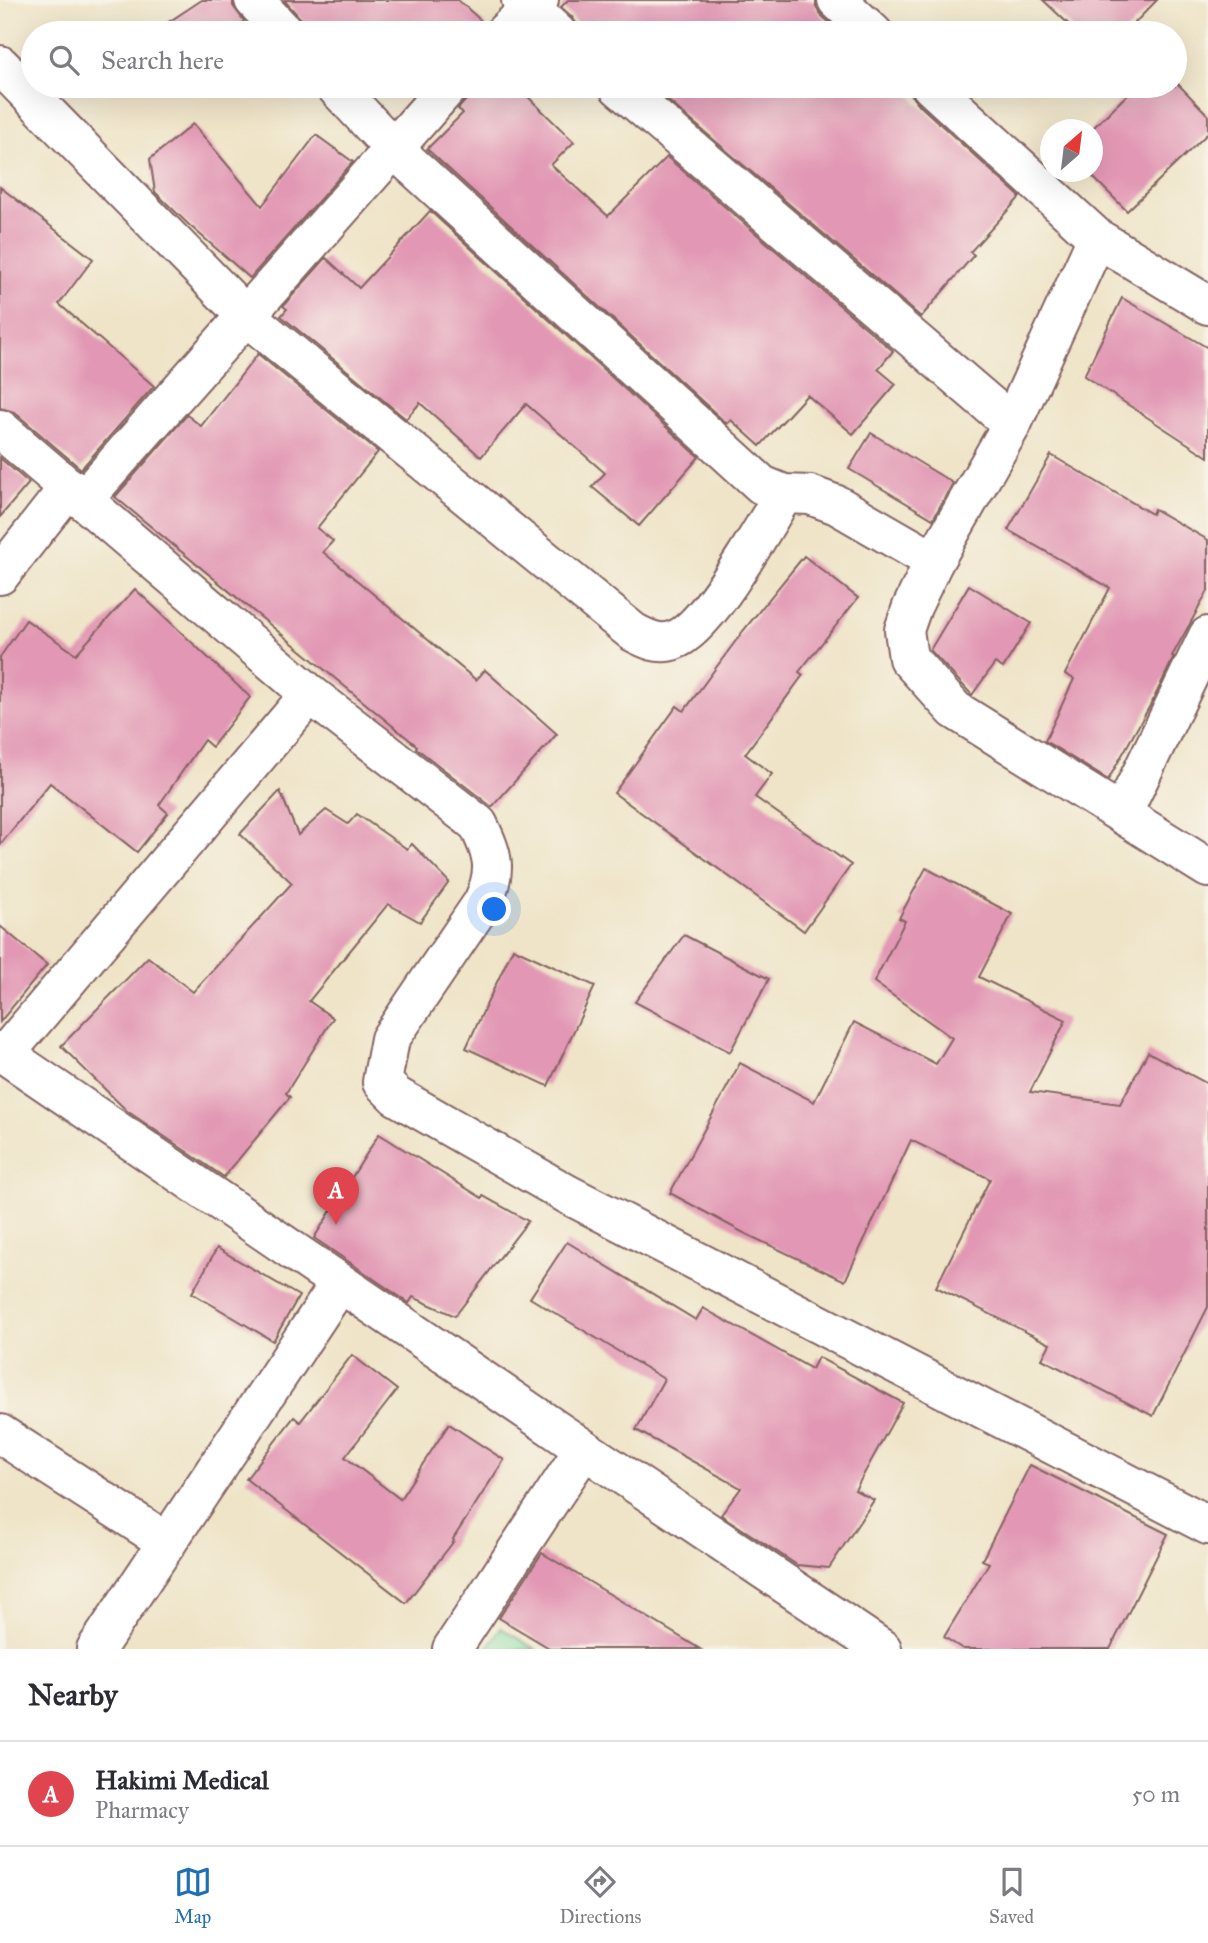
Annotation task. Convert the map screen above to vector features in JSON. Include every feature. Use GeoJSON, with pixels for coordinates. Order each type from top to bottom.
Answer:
{"type":"FeatureCollection","features":[{"type":"Feature","properties":{"kind":"street"},"geometry":{"type":"LineString","coordinates":[[254,0],[274,21]]}},
{"type":"Feature","properties":{"kind":"street"},"geometry":{"type":"LineString","coordinates":[[837,0],[860,21]]}},
{"type":"Feature","properties":{"kind":"street"},"geometry":{"type":"LineString","coordinates":[[0,65],[21,86]]}},
{"type":"Feature","properties":{"kind":"street"},"geometry":{"type":"LineString","coordinates":[[32,98],[246,316],[633,632],[651,642],[673,641],[692,630],[714,604],[784,494]]}},
{"type":"Feature","properties":{"kind":"street"},"geometry":{"type":"LineString","coordinates":[[346,98],[394,149],[762,485],[784,494],[810,495],[837,505],[934,561]]}},
{"type":"Feature","properties":{"kind":"street"},"geometry":{"type":"LineString","coordinates":[[0,575],[246,316],[439,98]]}},
{"type":"Feature","properties":{"kind":"street"},"geometry":{"type":"LineString","coordinates":[[632,98],[1012,424]]}},
{"type":"Feature","properties":{"kind":"street"},"geometry":{"type":"LineString","coordinates":[[944,98],[1097,238],[1208,305]]}},
{"type":"Feature","properties":{"kind":"street"},"geometry":{"type":"LineString","coordinates":[[1097,238],[1012,424],[934,561],[912,607],[904,630],[908,659],[955,710],[1208,868]]}},
{"type":"Feature","properties":{"kind":"street"},"geometry":{"type":"LineString","coordinates":[[0,429],[310,694],[478,824],[492,853],[492,882],[483,902],[390,1039],[382,1082],[396,1096],[567,1194],[1208,1525]]}},
{"type":"Feature","properties":{"kind":"street"},"geometry":{"type":"LineString","coordinates":[[1122,814],[1208,636]]}},
{"type":"Feature","properties":{"kind":"street"},"geometry":{"type":"LineString","coordinates":[[310,694],[3,1052],[584,1450],[882,1649]]}},
{"type":"Feature","properties":{"kind":"street"},"geometry":{"type":"LineString","coordinates":[[96,1649],[340,1283]]}},
{"type":"Feature","properties":{"kind":"street"},"geometry":{"type":"LineString","coordinates":[[0,1434],[167,1542]]}},
{"type":"Feature","properties":{"kind":"street"},"geometry":{"type":"LineString","coordinates":[[452,1649],[584,1450]]}},
{"type":"Feature","properties":{"kind":"green space"},"geometry":{"type":"Polygon","coordinates":[[[501,1628],[535,1649],[487,1649],[501,1628]]]}},
{"type":"Feature","properties":{"kind":"building"},"geometry":{"type":"Polygon","coordinates":[[[202,0],[233,0],[233,6],[244,21],[170,21],[202,0]]]}},
{"type":"Feature","properties":{"kind":"building"},"geometry":{"type":"Polygon","coordinates":[[[284,0],[458,0],[482,21],[302,21],[284,0]]]}},
{"type":"Feature","properties":{"kind":"building"},"geometry":{"type":"Polygon","coordinates":[[[568,0],[816,0],[816,7],[828,21],[575,21],[561,7],[568,0]]]}},
{"type":"Feature","properties":{"kind":"building"},"geometry":{"type":"Polygon","coordinates":[[[1043,0],[1157,0],[1137,21],[1065,21],[1043,0]]]}},
{"type":"Feature","properties":{"kind":"building"},"geometry":{"type":"Polygon","coordinates":[[[1187,93],[1208,115],[1208,133],[1127,211],[1098,182],[1103,182],[1102,119],[1124,98],[1187,98],[1187,93]]]}},
{"type":"Feature","properties":{"kind":"building"},"geometry":{"type":"Polygon","coordinates":[[[529,98],[574,142],[551,165],[608,216],[667,157],[893,351],[878,369],[896,384],[853,434],[807,395],[760,446],[731,420],[727,424],[427,149],[463,113],[458,109],[466,100],[529,98]]]}},
{"type":"Feature","properties":{"kind":"building"},"geometry":{"type":"Polygon","coordinates":[[[665,98],[913,98],[1020,197],[970,252],[974,255],[921,317],[665,98]]]}},
{"type":"Feature","properties":{"kind":"building"},"geometry":{"type":"Polygon","coordinates":[[[193,124],[262,206],[316,135],[353,162],[250,278],[155,192],[150,159],[193,124]]]}},
{"type":"Feature","properties":{"kind":"building"},"geometry":{"type":"Polygon","coordinates":[[[0,187],[93,259],[59,304],[154,386],[81,469],[14,412],[0,408],[0,187]]]}},
{"type":"Feature","properties":{"kind":"building"},"geometry":{"type":"Polygon","coordinates":[[[430,211],[699,457],[639,526],[592,487],[605,473],[526,404],[481,457],[420,403],[406,419],[281,316],[287,309],[283,306],[326,258],[359,288],[430,211]]]}},
{"type":"Feature","properties":{"kind":"building"},"geometry":{"type":"Polygon","coordinates":[[[1122,298],[1208,348],[1208,457],[1084,376],[1122,298]]]}},
{"type":"Feature","properties":{"kind":"building"},"geometry":{"type":"Polygon","coordinates":[[[258,354],[378,452],[317,528],[333,541],[323,552],[476,680],[485,670],[557,734],[492,807],[416,748],[417,746],[115,497],[187,415],[201,426],[258,354]]]}},
{"type":"Feature","properties":{"kind":"building"},"geometry":{"type":"Polygon","coordinates":[[[871,433],[953,483],[933,519],[849,469],[871,433]]]}},
{"type":"Feature","properties":{"kind":"building"},"geometry":{"type":"Polygon","coordinates":[[[1051,455],[1152,514],[1154,509],[1208,540],[1208,591],[1172,656],[1174,657],[1152,702],[1108,780],[1045,741],[1074,679],[1065,674],[1110,588],[1008,530],[1051,455]]]}},
{"type":"Feature","properties":{"kind":"building"},"geometry":{"type":"Polygon","coordinates":[[[0,458],[29,483],[0,517],[0,458]]]}},
{"type":"Feature","properties":{"kind":"building"},"geometry":{"type":"Polygon","coordinates":[[[804,556],[858,598],[799,672],[803,675],[745,754],[772,774],[755,797],[851,865],[804,931],[614,793],[677,706],[684,711],[743,631],[804,556]]]}},
{"type":"Feature","properties":{"kind":"building"},"geometry":{"type":"Polygon","coordinates":[[[969,585],[1031,623],[1003,668],[995,663],[972,695],[930,650],[969,585]]]}},
{"type":"Feature","properties":{"kind":"building"},"geometry":{"type":"Polygon","coordinates":[[[135,589],[250,697],[212,747],[204,740],[159,805],[168,813],[137,852],[50,783],[0,845],[0,657],[26,620],[76,654],[135,589]]]}},
{"type":"Feature","properties":{"kind":"building"},"geometry":{"type":"Polygon","coordinates":[[[280,791],[298,835],[326,810],[348,824],[357,814],[407,849],[412,844],[449,882],[420,922],[388,904],[309,1001],[333,1018],[286,1093],[290,1097],[224,1177],[127,1111],[61,1046],[148,957],[193,992],[292,883],[240,834],[280,791]]]}},
{"type":"Feature","properties":{"kind":"building"},"geometry":{"type":"Polygon","coordinates":[[[926,868],[1012,914],[979,977],[1066,1020],[1030,1092],[1120,1104],[1148,1052],[1208,1084],[1208,1307],[1153,1416],[1042,1359],[1050,1344],[936,1287],[990,1179],[911,1140],[845,1281],[742,1232],[670,1193],[740,1063],[814,1102],[854,1022],[936,1064],[952,1038],[874,982],[905,921],[899,918],[926,868]]]}},
{"type":"Feature","properties":{"kind":"building"},"geometry":{"type":"Polygon","coordinates":[[[0,926],[47,965],[0,1022],[0,926]]]}},
{"type":"Feature","properties":{"kind":"building"},"geometry":{"type":"Polygon","coordinates":[[[684,935],[769,979],[730,1052],[635,1002],[684,935]]]}},
{"type":"Feature","properties":{"kind":"building"},"geometry":{"type":"Polygon","coordinates":[[[513,948],[595,986],[548,1086],[466,1048],[513,948]]]}},
{"type":"Feature","properties":{"kind":"building"},"geometry":{"type":"Polygon","coordinates":[[[379,1134],[482,1198],[483,1196],[528,1221],[455,1316],[413,1297],[409,1303],[314,1238],[379,1134]]]}},
{"type":"Feature","properties":{"kind":"building"},"geometry":{"type":"Polygon","coordinates":[[[567,1242],[696,1320],[703,1308],[812,1369],[818,1357],[903,1403],[855,1490],[874,1500],[829,1568],[797,1565],[721,1515],[741,1488],[636,1430],[664,1379],[530,1298],[567,1242]]]}},
{"type":"Feature","properties":{"kind":"building"},"geometry":{"type":"Polygon","coordinates":[[[217,1248],[299,1296],[273,1341],[192,1293],[217,1248]]]}},
{"type":"Feature","properties":{"kind":"building"},"geometry":{"type":"Polygon","coordinates":[[[352,1355],[397,1390],[345,1457],[400,1499],[449,1424],[504,1460],[454,1541],[406,1603],[246,1479],[294,1417],[300,1422],[352,1355]]]}},
{"type":"Feature","properties":{"kind":"building"},"geometry":{"type":"Polygon","coordinates":[[[1030,1465],[1168,1534],[1110,1649],[963,1649],[944,1637],[989,1563],[982,1560],[1030,1465]]]}},
{"type":"Feature","properties":{"kind":"building"},"geometry":{"type":"Polygon","coordinates":[[[542,1553],[700,1649],[551,1649],[499,1618],[542,1553]]]}},
{"type":"Feature","properties":{"kind":"place","name":"Hakimi Medical"},"geometry":{"type":"Point","coordinates":[336,1225]}}]}
